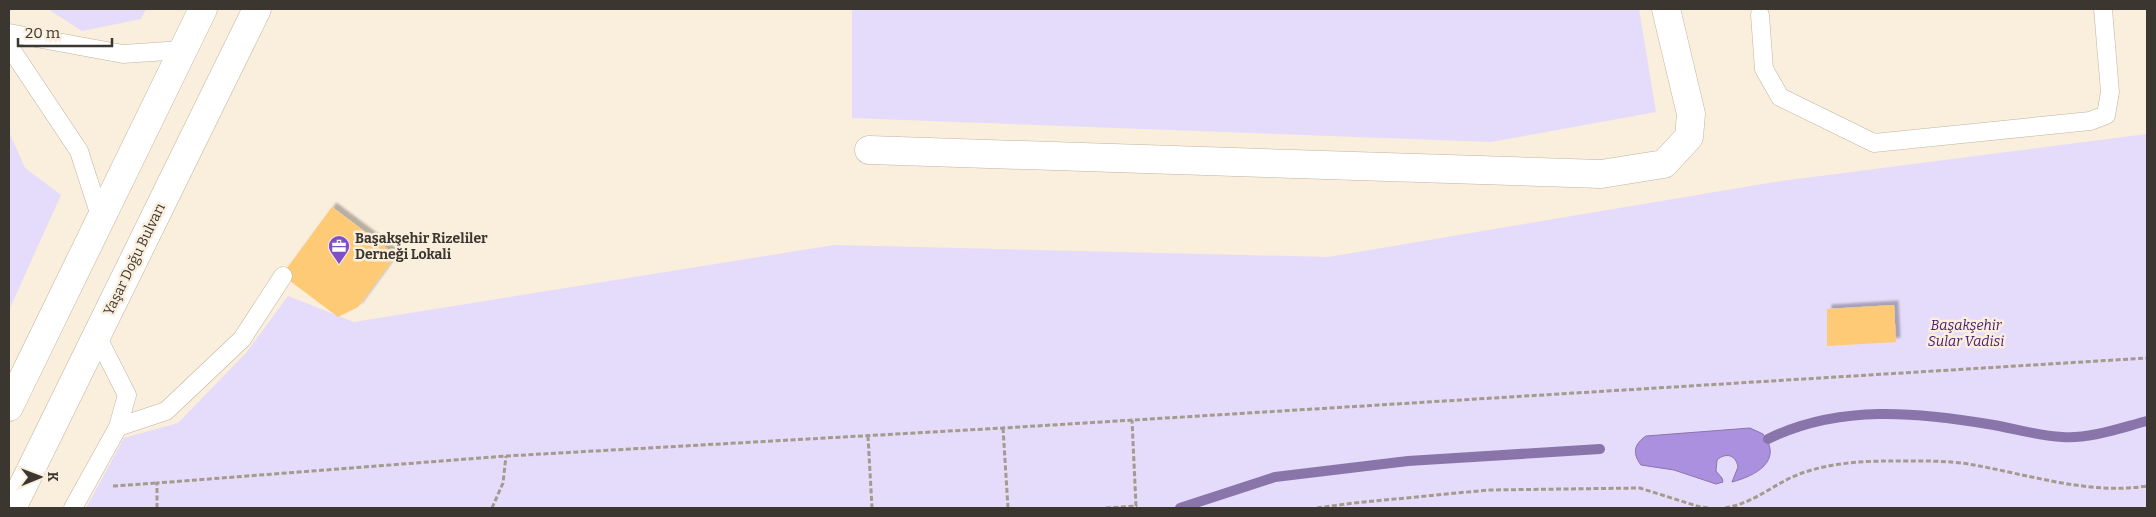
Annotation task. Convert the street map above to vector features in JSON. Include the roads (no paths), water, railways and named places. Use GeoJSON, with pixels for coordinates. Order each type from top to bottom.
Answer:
{"type":"FeatureCollection","features":[{"type":"Feature","properties":{"kind":"main road"},"geometry":{"type":"LineString","coordinates":[[9,407],[203,9]]}},
{"type":"Feature","properties":{"kind":"main road","name":"Yaşar Doğu Bulvarı"},"geometry":{"type":"LineString","coordinates":[[12,508],[257,9]]}},
{"type":"Feature","properties":{"kind":"main road"},"geometry":{"type":"LineString","coordinates":[[868,150],[1601,174],[1664,164],[1689,138],[1691,114],[1666,9]]}},
{"type":"Feature","properties":{"kind":"lane"},"geometry":{"type":"LineString","coordinates":[[1760,15],[1764,70],[1780,97],[1874,143],[2090,121],[2106,115],[2110,92],[2104,9]]}},
{"type":"Feature","properties":{"kind":"lane"},"geometry":{"type":"LineString","coordinates":[[9,33],[123,54],[182,50]]}},
{"type":"Feature","properties":{"kind":"lane"},"geometry":{"type":"LineString","coordinates":[[9,46],[79,151],[101,219]]}},
{"type":"Feature","properties":{"kind":"lane"},"geometry":{"type":"LineString","coordinates":[[118,427],[166,411],[242,339],[283,276]]}},
{"type":"Feature","properties":{"kind":"lane"},"geometry":{"type":"LineString","coordinates":[[73,508],[118,427],[127,395],[97,336]]}},
{"type":"Feature","properties":{"kind":"waterway"},"geometry":{"type":"LineString","coordinates":[[1768,439],[1795,428],[1823,420],[1879,414],[1908,414],[1965,420],[2062,437],[2094,435],[2147,421]]}},
{"type":"Feature","properties":{"kind":"waterway"},"geometry":{"type":"LineString","coordinates":[[1180,508],[1275,477],[1408,461],[1600,449]]}},
{"type":"Feature","properties":{"kind":"place","name":"Başakşehir Rizeliler Derneği Lokali"},"geometry":{"type":"Point","coordinates":[339,265]}},
{"type":"Feature","properties":{"kind":"park label","name":"Başakşehir Sular Vadisi"},"geometry":{"type":"Point","coordinates":[1966,334]}}]}
